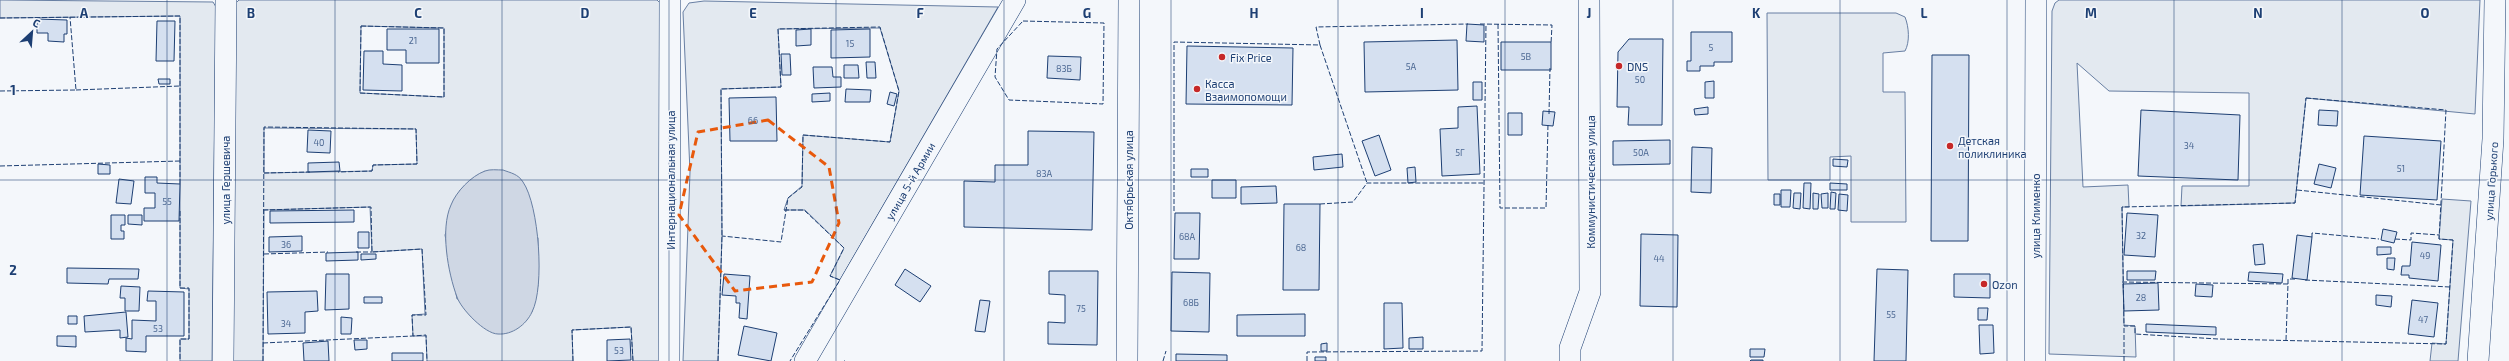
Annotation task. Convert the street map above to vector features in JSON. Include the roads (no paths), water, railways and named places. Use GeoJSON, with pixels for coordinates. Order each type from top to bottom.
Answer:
{"type":"FeatureCollection","features":[{"type":"Feature","properties":{"kind":"street","name":"улица Гершевича"},"geometry":{"type":"LineString","coordinates":[[223,361],[226,0]]}},
{"type":"Feature","properties":{"kind":"street","name":"Интернациональная улица"},"geometry":{"type":"LineString","coordinates":[[670,0],[670,361]]}},
{"type":"Feature","properties":{"kind":"street","name":"улица 5-й Армии"},"geometry":{"type":"LineString","coordinates":[[805,361],[1015,0]]}},
{"type":"Feature","properties":{"kind":"street","name":"Октябрьская улица"},"geometry":{"type":"LineString","coordinates":[[1127,361],[1129,0]]}},
{"type":"Feature","properties":{"kind":"street","name":"Коммунистическая улица"},"geometry":{"type":"LineString","coordinates":[[1570,354],[1590,292],[1589,0]]}},
{"type":"Feature","properties":{"kind":"street","name":"улица Клименко"},"geometry":{"type":"LineString","coordinates":[[2035,361],[2036,0]]}},
{"type":"Feature","properties":{"kind":"street","name":"улица Горького"},"geometry":{"type":"LineString","coordinates":[[2478,361],[2493,139],[2495,0]]}},
{"type":"Feature","properties":{"kind":"place","name":"Fix Price"},"geometry":{"type":"Point","coordinates":[1222,57]}},
{"type":"Feature","properties":{"kind":"place","name":"DNS"},"geometry":{"type":"Point","coordinates":[1619,66]}},
{"type":"Feature","properties":{"kind":"place","name":"Касса Взаимопомощи"},"geometry":{"type":"Point","coordinates":[1197,89]}},
{"type":"Feature","properties":{"kind":"place","name":"Детская поликлиника"},"geometry":{"type":"Point","coordinates":[1950,146]}},
{"type":"Feature","properties":{"kind":"place","name":"Ozon"},"geometry":{"type":"Point","coordinates":[1984,284]}}]}
